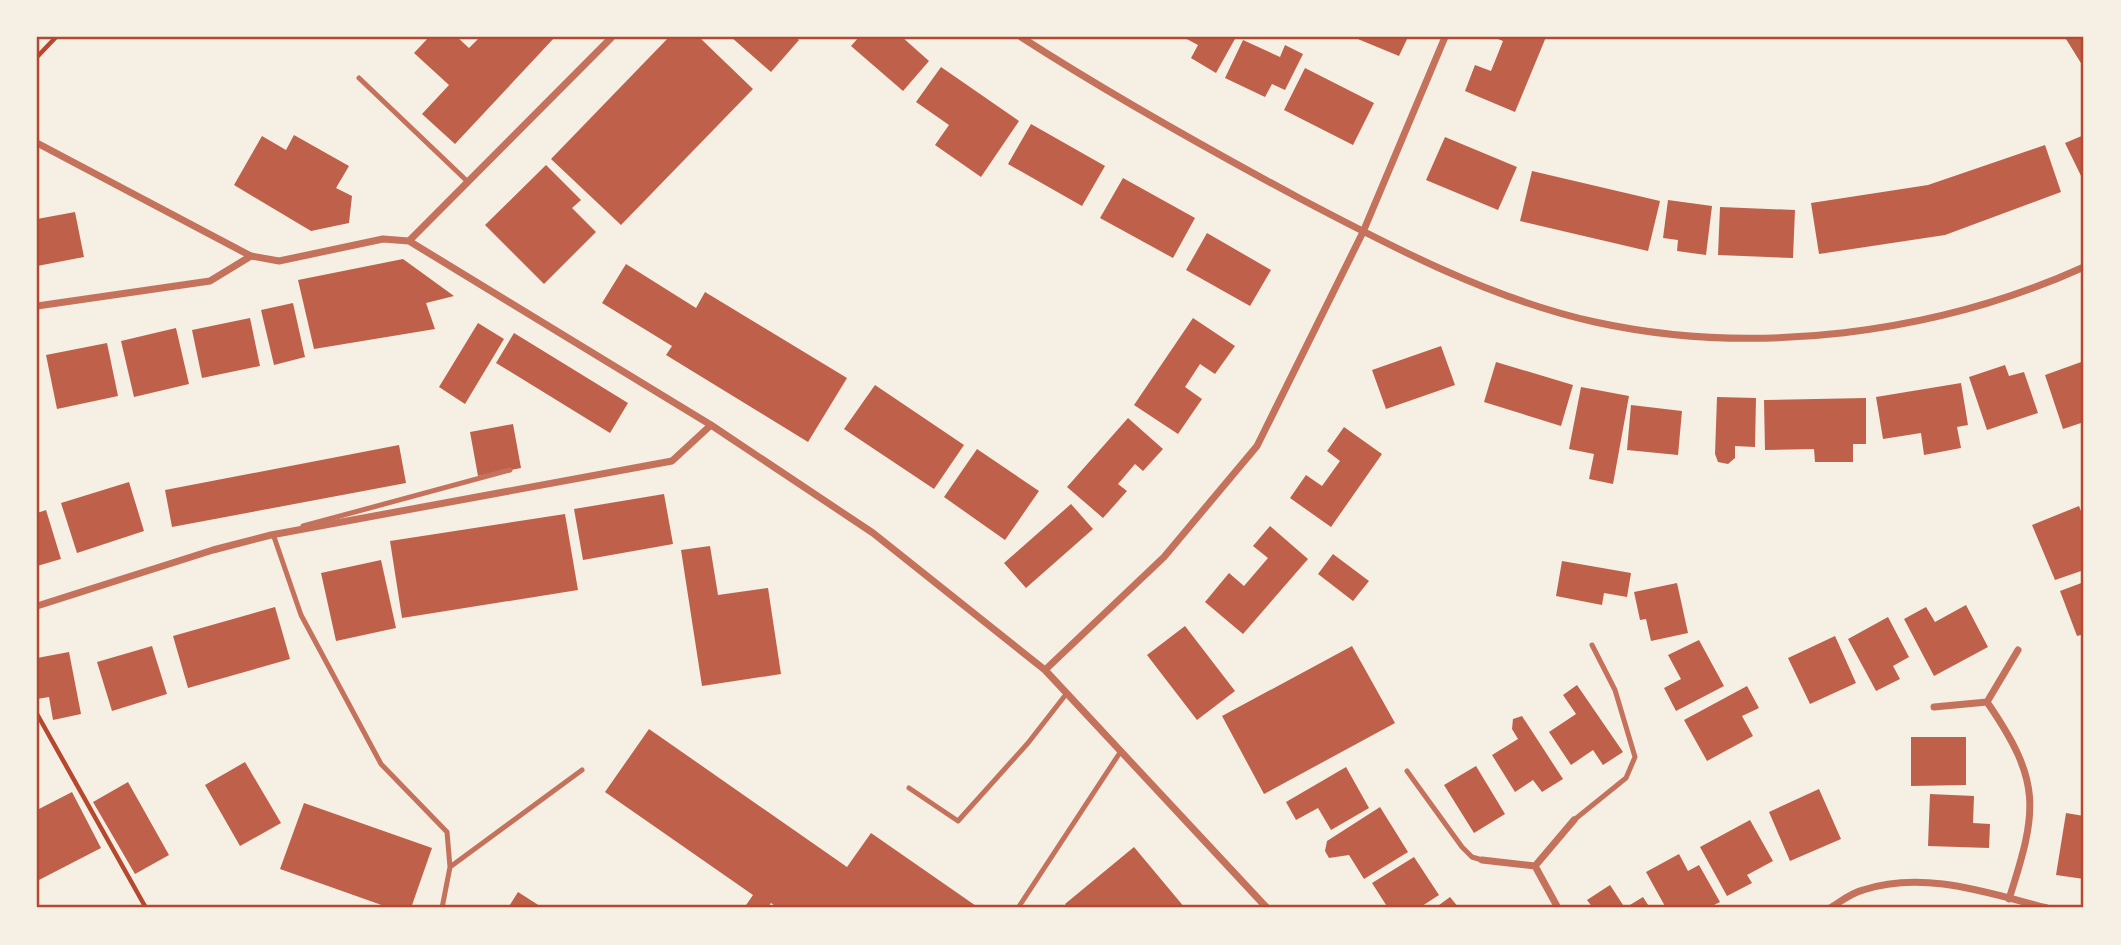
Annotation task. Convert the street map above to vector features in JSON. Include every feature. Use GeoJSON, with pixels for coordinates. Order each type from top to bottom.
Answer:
{"type":"FeatureCollection","features":[{"type":"Feature","properties":{"kind":"street"},"geometry":{"type":"LineString","coordinates":[[409,241],[612,37]]}},
{"type":"Feature","properties":{"kind":"street"},"geometry":{"type":"LineString","coordinates":[[1021,37],[1196,143],[1363,232],[1497,292],[1593,321],[1634,329],[1737,336],[1843,332],[1932,317],[1996,300],[2084,267]]}},
{"type":"Feature","properties":{"kind":"street"},"geometry":{"type":"LineString","coordinates":[[1045,670],[1164,557],[1257,446],[1363,232],[1445,37]]}},
{"type":"Feature","properties":{"kind":"street"},"geometry":{"type":"LineString","coordinates":[[37,144],[251,256],[279,261],[383,239],[409,241],[711,425],[873,533],[1045,670],[1268,908]]}},
{"type":"Feature","properties":{"kind":"street"},"geometry":{"type":"LineString","coordinates":[[37,306],[210,281],[251,256]]}},
{"type":"Feature","properties":{"kind":"street"},"geometry":{"type":"LineString","coordinates":[[37,606],[213,550],[271,535],[672,461],[711,425]]}},
{"type":"Feature","properties":{"kind":"street"},"geometry":{"type":"LineString","coordinates":[[1987,702],[2018,650]]}},
{"type":"Feature","properties":{"kind":"street"},"geometry":{"type":"LineString","coordinates":[[1934,707],[1987,702]]}},
{"type":"Feature","properties":{"kind":"street"},"geometry":{"type":"LineString","coordinates":[[1987,702],[2012,739],[2029,781],[2029,838],[2009,899]]}},
{"type":"Feature","properties":{"kind":"street"},"geometry":{"type":"LineString","coordinates":[[1535,866],[1574,820]]}},
{"type":"Feature","properties":{"kind":"street"},"geometry":{"type":"LineString","coordinates":[[1482,860],[1535,866]]}},
{"type":"Feature","properties":{"kind":"street"},"geometry":{"type":"LineString","coordinates":[[1535,866],[1558,908]]}},
{"type":"Feature","properties":{"kind":"street"},"geometry":{"type":"LineString","coordinates":[[1830,908],[1862,890],[1913,881],[1970,887],[2047,908]]}},
{"type":"Feature","properties":{"kind":"lane"},"geometry":{"type":"LineString","coordinates":[[359,78],[468,182]]}},
{"type":"Feature","properties":{"kind":"lane"},"geometry":{"type":"LineString","coordinates":[[442,908],[450,867],[447,832],[381,764],[301,615],[271,535],[510,470]]}},
{"type":"Feature","properties":{"kind":"lane"},"geometry":{"type":"LineString","coordinates":[[1574,820],[1626,778],[1635,757],[1615,690],[1592,645]]}},
{"type":"Feature","properties":{"kind":"lane"},"geometry":{"type":"LineString","coordinates":[[909,788],[958,821],[1028,743],[1067,693]]}},
{"type":"Feature","properties":{"kind":"lane"},"geometry":{"type":"LineString","coordinates":[[1018,908],[1121,751]]}},
{"type":"Feature","properties":{"kind":"lane"},"geometry":{"type":"LineString","coordinates":[[450,867],[582,770]]}},
{"type":"Feature","properties":{"kind":"lane"},"geometry":{"type":"LineString","coordinates":[[1407,771],[1462,847],[1472,857],[1482,860]]}},
{"type":"Feature","properties":{"kind":"path"},"geometry":{"type":"LineString","coordinates":[[37,57],[56,37]]}},
{"type":"Feature","properties":{"kind":"path"},"geometry":{"type":"LineString","coordinates":[[37,714],[146,908]]}},
{"type":"Feature","properties":{"kind":"building"},"geometry":{"type":"Polygon","coordinates":[[[429,37],[457,37],[469,48],[480,37],[555,37],[455,144],[422,114],[449,85],[414,53],[429,37]]]}},
{"type":"Feature","properties":{"kind":"building"},"geometry":{"type":"Polygon","coordinates":[[[669,37],[699,37],[753,89],[621,225],[551,159],[669,37]]]}},
{"type":"Feature","properties":{"kind":"building"},"geometry":{"type":"Polygon","coordinates":[[[731,37],[795,37],[799,40],[771,72],[731,37]]]}},
{"type":"Feature","properties":{"kind":"building"},"geometry":{"type":"Polygon","coordinates":[[[859,37],[902,37],[929,61],[903,91],[851,46],[859,37]]]}},
{"type":"Feature","properties":{"kind":"building"},"geometry":{"type":"Polygon","coordinates":[[[1183,37],[1236,37],[1216,73],[1191,58],[1198,45],[1183,37]]]}},
{"type":"Feature","properties":{"kind":"building"},"geometry":{"type":"Polygon","coordinates":[[[1353,37],[1408,37],[1399,56],[1353,37]]]}},
{"type":"Feature","properties":{"kind":"building"},"geometry":{"type":"Polygon","coordinates":[[[1493,37],[1546,37],[1515,112],[1465,91],[1475,65],[1491,71],[1503,41],[1493,37]]]}},
{"type":"Feature","properties":{"kind":"building"},"geometry":{"type":"Polygon","coordinates":[[[2084,37],[2084,68],[2066,39],[2084,37]]]}},
{"type":"Feature","properties":{"kind":"building"},"geometry":{"type":"Polygon","coordinates":[[[1243,40],[1280,57],[1285,45],[1303,54],[1285,90],[1272,84],[1265,97],[1225,78],[1243,40]]]}},
{"type":"Feature","properties":{"kind":"building"},"geometry":{"type":"Polygon","coordinates":[[[941,67],[1019,121],[981,177],[935,145],[949,125],[916,102],[941,67]]]}},
{"type":"Feature","properties":{"kind":"building"},"geometry":{"type":"Polygon","coordinates":[[[1305,68],[1374,103],[1353,145],[1284,110],[1305,68]]]}},
{"type":"Feature","properties":{"kind":"building"},"geometry":{"type":"Polygon","coordinates":[[[1031,124],[1105,166],[1082,206],[1008,164],[1031,124]]]}},
{"type":"Feature","properties":{"kind":"building"},"geometry":{"type":"Polygon","coordinates":[[[294,135],[349,166],[336,188],[352,196],[349,223],[311,231],[234,185],[262,136],[286,150],[294,135]]]}},
{"type":"Feature","properties":{"kind":"building"},"geometry":{"type":"Polygon","coordinates":[[[2084,135],[2084,182],[2065,143],[2084,135]]]}},
{"type":"Feature","properties":{"kind":"building"},"geometry":{"type":"Polygon","coordinates":[[[1445,137],[1517,167],[1498,210],[1426,180],[1445,137]]]}},
{"type":"Feature","properties":{"kind":"building"},"geometry":{"type":"Polygon","coordinates":[[[2045,145],[2061,192],[1945,235],[1819,254],[1811,203],[1928,185],[2045,145]]]}},
{"type":"Feature","properties":{"kind":"building"},"geometry":{"type":"Polygon","coordinates":[[[546,165],[581,200],[572,208],[596,232],[544,284],[485,225],[546,165]]]}},
{"type":"Feature","properties":{"kind":"building"},"geometry":{"type":"Polygon","coordinates":[[[1532,171],[1660,201],[1648,251],[1520,221],[1532,171]]]}},
{"type":"Feature","properties":{"kind":"building"},"geometry":{"type":"Polygon","coordinates":[[[1123,178],[1195,218],[1173,258],[1100,218],[1123,178]]]}},
{"type":"Feature","properties":{"kind":"building"},"geometry":{"type":"Polygon","coordinates":[[[1668,200],[1712,206],[1706,255],[1677,251],[1678,240],[1663,238],[1668,200]]]}},
{"type":"Feature","properties":{"kind":"building"},"geometry":{"type":"Polygon","coordinates":[[[1720,207],[1795,210],[1793,258],[1718,255],[1720,207]]]}},
{"type":"Feature","properties":{"kind":"building"},"geometry":{"type":"Polygon","coordinates":[[[75,212],[84,257],[37,266],[37,219],[75,212]]]}},
{"type":"Feature","properties":{"kind":"building"},"geometry":{"type":"Polygon","coordinates":[[[1207,233],[1271,270],[1250,306],[1186,270],[1207,233]]]}},
{"type":"Feature","properties":{"kind":"building"},"geometry":{"type":"Polygon","coordinates":[[[403,259],[454,296],[426,303],[435,329],[314,349],[298,280],[403,259]]]}},
{"type":"Feature","properties":{"kind":"building"},"geometry":{"type":"Polygon","coordinates":[[[626,264],[696,308],[705,292],[847,378],[808,442],[666,355],[672,346],[602,303],[626,264]]]}},
{"type":"Feature","properties":{"kind":"building"},"geometry":{"type":"Polygon","coordinates":[[[293,303],[305,357],[274,365],[261,310],[293,303]]]}},
{"type":"Feature","properties":{"kind":"building"},"geometry":{"type":"Polygon","coordinates":[[[250,318],[260,366],[202,378],[192,330],[250,318]]]}},
{"type":"Feature","properties":{"kind":"building"},"geometry":{"type":"Polygon","coordinates":[[[1193,318],[1235,346],[1215,374],[1200,364],[1185,387],[1202,399],[1178,434],[1134,405],[1193,318]]]}},
{"type":"Feature","properties":{"kind":"building"},"geometry":{"type":"Polygon","coordinates":[[[478,323],[504,339],[465,404],[439,387],[478,323]]]}},
{"type":"Feature","properties":{"kind":"building"},"geometry":{"type":"Polygon","coordinates":[[[176,328],[189,384],[134,397],[121,341],[176,328]]]}},
{"type":"Feature","properties":{"kind":"building"},"geometry":{"type":"Polygon","coordinates":[[[514,333],[628,403],[610,433],[496,363],[514,333]]]}},
{"type":"Feature","properties":{"kind":"building"},"geometry":{"type":"Polygon","coordinates":[[[107,343],[118,396],[57,409],[46,355],[107,343]]]}},
{"type":"Feature","properties":{"kind":"building"},"geometry":{"type":"Polygon","coordinates":[[[1441,346],[1455,385],[1386,409],[1372,370],[1441,346]]]}},
{"type":"Feature","properties":{"kind":"building"},"geometry":{"type":"Polygon","coordinates":[[[2084,361],[2084,422],[2063,429],[2045,375],[2084,361]]]}},
{"type":"Feature","properties":{"kind":"building"},"geometry":{"type":"Polygon","coordinates":[[[1496,362],[1573,385],[1561,426],[1484,402],[1496,362]]]}},
{"type":"Feature","properties":{"kind":"building"},"geometry":{"type":"Polygon","coordinates":[[[2005,365],[2009,376],[2024,372],[2038,413],[1987,430],[1969,377],[2005,365]]]}},
{"type":"Feature","properties":{"kind":"building"},"geometry":{"type":"Polygon","coordinates":[[[1961,383],[1968,425],[1957,427],[1961,448],[1924,455],[1921,433],[1883,439],[1876,397],[1961,383]]]}},
{"type":"Feature","properties":{"kind":"building"},"geometry":{"type":"Polygon","coordinates":[[[875,385],[964,445],[934,489],[844,429],[875,385]]]}},
{"type":"Feature","properties":{"kind":"building"},"geometry":{"type":"Polygon","coordinates":[[[1581,387],[1629,396],[1613,484],[1589,479],[1594,454],[1569,449],[1581,387]]]}},
{"type":"Feature","properties":{"kind":"building"},"geometry":{"type":"Polygon","coordinates":[[[1717,397],[1756,398],[1755,447],[1735,446],[1735,458],[1728,464],[1718,462],[1715,454],[1717,397]]]}},
{"type":"Feature","properties":{"kind":"building"},"geometry":{"type":"Polygon","coordinates":[[[1866,398],[1866,444],[1853,444],[1853,462],[1815,462],[1814,449],[1765,450],[1764,400],[1866,398]]]}},
{"type":"Feature","properties":{"kind":"building"},"geometry":{"type":"Polygon","coordinates":[[[1631,405],[1682,411],[1678,455],[1627,450],[1631,405]]]}},
{"type":"Feature","properties":{"kind":"building"},"geometry":{"type":"Polygon","coordinates":[[[1128,418],[1163,449],[1143,471],[1135,464],[1118,484],[1127,491],[1103,518],[1067,487],[1128,418]]]}},
{"type":"Feature","properties":{"kind":"building"},"geometry":{"type":"Polygon","coordinates":[[[513,424],[521,468],[478,476],[470,432],[513,424]]]}},
{"type":"Feature","properties":{"kind":"building"},"geometry":{"type":"Polygon","coordinates":[[[1344,427],[1382,454],[1331,527],[1290,498],[1306,475],[1322,486],[1340,461],[1327,451],[1344,427]]]}},
{"type":"Feature","properties":{"kind":"building"},"geometry":{"type":"Polygon","coordinates":[[[399,445],[406,483],[172,527],[165,490],[399,445]]]}},
{"type":"Feature","properties":{"kind":"building"},"geometry":{"type":"Polygon","coordinates":[[[977,449],[1039,491],[1005,540],[944,497],[977,449]]]}},
{"type":"Feature","properties":{"kind":"building"},"geometry":{"type":"Polygon","coordinates":[[[129,482],[144,531],[77,553],[61,503],[129,482]]]}},
{"type":"Feature","properties":{"kind":"building"},"geometry":{"type":"Polygon","coordinates":[[[664,494],[673,544],[583,560],[574,509],[664,494]]]}},
{"type":"Feature","properties":{"kind":"building"},"geometry":{"type":"Polygon","coordinates":[[[1071,504],[1093,529],[1026,588],[1004,563],[1071,504]]]}},
{"type":"Feature","properties":{"kind":"building"},"geometry":{"type":"Polygon","coordinates":[[[2079,506],[2084,519],[2084,570],[2055,580],[2032,525],[2079,506]]]}},
{"type":"Feature","properties":{"kind":"building"},"geometry":{"type":"Polygon","coordinates":[[[46,510],[61,559],[37,566],[37,513],[46,510]]]}},
{"type":"Feature","properties":{"kind":"building"},"geometry":{"type":"Polygon","coordinates":[[[565,514],[578,590],[402,618],[390,541],[565,514]]]}},
{"type":"Feature","properties":{"kind":"building"},"geometry":{"type":"Polygon","coordinates":[[[1270,526],[1308,559],[1243,634],[1205,602],[1229,573],[1244,586],[1268,558],[1253,546],[1270,526]]]}},
{"type":"Feature","properties":{"kind":"building"},"geometry":{"type":"Polygon","coordinates":[[[710,546],[718,595],[768,588],[781,674],[702,686],[681,550],[710,546]]]}},
{"type":"Feature","properties":{"kind":"building"},"geometry":{"type":"Polygon","coordinates":[[[1333,554],[1369,581],[1353,601],[1318,574],[1333,554]]]}},
{"type":"Feature","properties":{"kind":"building"},"geometry":{"type":"Polygon","coordinates":[[[381,560],[396,628],[336,641],[321,573],[381,560]]]}},
{"type":"Feature","properties":{"kind":"building"},"geometry":{"type":"Polygon","coordinates":[[[1562,561],[1631,573],[1627,597],[1604,593],[1602,605],[1556,596],[1562,561]]]}},
{"type":"Feature","properties":{"kind":"building"},"geometry":{"type":"Polygon","coordinates":[[[2084,582],[2084,634],[2077,636],[2060,591],[2084,582]]]}},
{"type":"Feature","properties":{"kind":"building"},"geometry":{"type":"Polygon","coordinates":[[[1677,583],[1688,633],[1651,641],[1646,619],[1640,620],[1634,592],[1677,583]]]}},
{"type":"Feature","properties":{"kind":"building"},"geometry":{"type":"Polygon","coordinates":[[[1966,605],[1988,647],[1934,676],[1904,619],[1926,607],[1935,622],[1966,605]]]}},
{"type":"Feature","properties":{"kind":"building"},"geometry":{"type":"Polygon","coordinates":[[[275,607],[290,659],[188,688],[173,636],[275,607]]]}},
{"type":"Feature","properties":{"kind":"building"},"geometry":{"type":"Polygon","coordinates":[[[1888,617],[1909,657],[1893,666],[1900,679],[1876,691],[1848,639],[1888,617]]]}},
{"type":"Feature","properties":{"kind":"building"},"geometry":{"type":"Polygon","coordinates":[[[1185,626],[1235,691],[1197,720],[1147,655],[1185,626]]]}},
{"type":"Feature","properties":{"kind":"building"},"geometry":{"type":"Polygon","coordinates":[[[1835,636],[1856,683],[1810,704],[1788,658],[1835,636]]]}},
{"type":"Feature","properties":{"kind":"building"},"geometry":{"type":"Polygon","coordinates":[[[1699,640],[1724,686],[1676,711],[1664,688],[1681,679],[1668,655],[1699,640]]]}},
{"type":"Feature","properties":{"kind":"building"},"geometry":{"type":"Polygon","coordinates":[[[152,646],[167,694],[112,711],[97,662],[152,646]]]}},
{"type":"Feature","properties":{"kind":"building"},"geometry":{"type":"Polygon","coordinates":[[[1352,646],[1395,723],[1264,794],[1222,716],[1352,646]]]}},
{"type":"Feature","properties":{"kind":"building"},"geometry":{"type":"Polygon","coordinates":[[[69,652],[81,714],[53,720],[49,697],[37,699],[37,658],[69,652]]]}},
{"type":"Feature","properties":{"kind":"building"},"geometry":{"type":"Polygon","coordinates":[[[1577,685],[1623,752],[1603,765],[1593,750],[1571,765],[1549,732],[1576,714],[1563,695],[1577,685]]]}},
{"type":"Feature","properties":{"kind":"building"},"geometry":{"type":"Polygon","coordinates":[[[1747,686],[1759,708],[1742,716],[1753,736],[1707,761],[1684,720],[1747,686]]]}},
{"type":"Feature","properties":{"kind":"building"},"geometry":{"type":"Polygon","coordinates":[[[1522,716],[1563,779],[1542,792],[1533,780],[1515,792],[1492,755],[1518,739],[1512,729],[1513,719],[1522,716]]]}},
{"type":"Feature","properties":{"kind":"building"},"geometry":{"type":"Polygon","coordinates":[[[649,729],[847,867],[871,833],[979,908],[778,908],[771,903],[767,908],[744,908],[753,895],[605,792],[649,729]]]}},
{"type":"Feature","properties":{"kind":"building"},"geometry":{"type":"Polygon","coordinates":[[[1911,737],[1966,737],[1966,785],[1911,786],[1911,737]]]}},
{"type":"Feature","properties":{"kind":"building"},"geometry":{"type":"Polygon","coordinates":[[[245,762],[281,823],[240,846],[205,785],[245,762]]]}},
{"type":"Feature","properties":{"kind":"building"},"geometry":{"type":"Polygon","coordinates":[[[1476,766],[1505,814],[1474,833],[1444,785],[1476,766]]]}},
{"type":"Feature","properties":{"kind":"building"},"geometry":{"type":"Polygon","coordinates":[[[1346,767],[1369,808],[1331,830],[1318,808],[1296,820],[1286,802],[1346,767]]]}},
{"type":"Feature","properties":{"kind":"building"},"geometry":{"type":"Polygon","coordinates":[[[128,782],[169,855],[135,874],[93,802],[128,782]]]}},
{"type":"Feature","properties":{"kind":"building"},"geometry":{"type":"Polygon","coordinates":[[[1819,789],[1841,839],[1790,861],[1769,812],[1819,789]]]}},
{"type":"Feature","properties":{"kind":"building"},"geometry":{"type":"Polygon","coordinates":[[[72,792],[101,848],[37,881],[37,810],[72,792]]]}},
{"type":"Feature","properties":{"kind":"building"},"geometry":{"type":"Polygon","coordinates":[[[1930,794],[1974,796],[1973,823],[1990,824],[1989,848],[1928,846],[1930,794]]]}},
{"type":"Feature","properties":{"kind":"building"},"geometry":{"type":"Polygon","coordinates":[[[304,803],[432,848],[411,908],[390,908],[280,869],[304,803]]]}},
{"type":"Feature","properties":{"kind":"building"},"geometry":{"type":"Polygon","coordinates":[[[1380,807],[1408,852],[1364,879],[1349,855],[1329,858],[1325,851],[1327,841],[1380,807]]]}},
{"type":"Feature","properties":{"kind":"building"},"geometry":{"type":"Polygon","coordinates":[[[2066,813],[2084,816],[2084,879],[2056,875],[2066,813]]]}},
{"type":"Feature","properties":{"kind":"building"},"geometry":{"type":"Polygon","coordinates":[[[1750,820],[1773,861],[1747,875],[1752,883],[1727,896],[1700,847],[1750,820]]]}},
{"type":"Feature","properties":{"kind":"building"},"geometry":{"type":"Polygon","coordinates":[[[1134,847],[1185,908],[1068,908],[1065,904],[1134,847]]]}},
{"type":"Feature","properties":{"kind":"building"},"geometry":{"type":"Polygon","coordinates":[[[1679,854],[1688,871],[1699,865],[1720,902],[1708,908],[1666,908],[1646,872],[1679,854]]]}},
{"type":"Feature","properties":{"kind":"building"},"geometry":{"type":"Polygon","coordinates":[[[1414,857],[1439,895],[1419,908],[1388,908],[1372,883],[1414,857]]]}},
{"type":"Feature","properties":{"kind":"building"},"geometry":{"type":"Polygon","coordinates":[[[1610,885],[1625,908],[1593,908],[1587,900],[1610,885]]]}},
{"type":"Feature","properties":{"kind":"building"},"geometry":{"type":"Polygon","coordinates":[[[518,892],[543,908],[508,908],[518,892]]]}},
{"type":"Feature","properties":{"kind":"building"},"geometry":{"type":"Polygon","coordinates":[[[1450,897],[1459,908],[1435,908],[1450,897]]]}},
{"type":"Feature","properties":{"kind":"building"},"geometry":{"type":"Polygon","coordinates":[[[1643,897],[1650,908],[1625,908],[1643,897]]]}}]}
